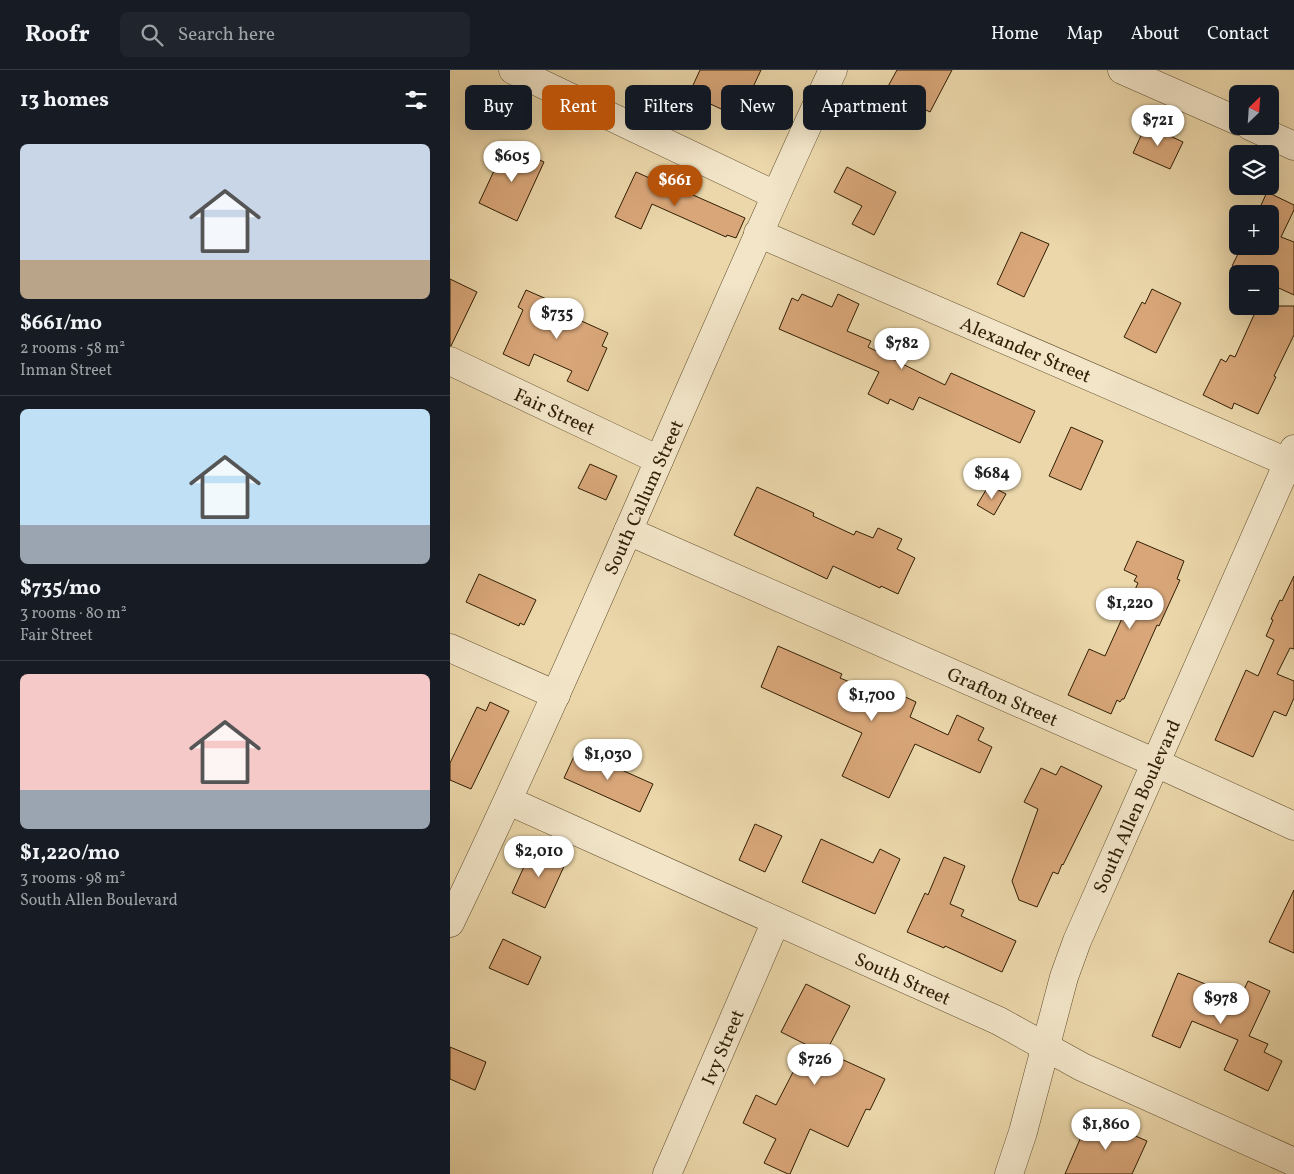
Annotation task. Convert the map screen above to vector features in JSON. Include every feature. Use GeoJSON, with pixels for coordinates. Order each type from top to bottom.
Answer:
{"type":"FeatureCollection","features":[{"type":"Feature","properties":{"kind":"street"},"geometry":{"type":"LineString","coordinates":[[513,70],[775,195]]}},
{"type":"Feature","properties":{"kind":"street","name":"South Callum Street"},"geometry":{"type":"LineString","coordinates":[[450,923],[556,695],[758,233],[833,70]]}},
{"type":"Feature","properties":{"kind":"street"},"geometry":{"type":"LineString","coordinates":[[1122,70],[1229,117]]}},
{"type":"Feature","properties":{"kind":"street"},"geometry":{"type":"LineString","coordinates":[[1270,135],[1294,146]]}},
{"type":"Feature","properties":{"kind":"street","name":"Alexander Street"},"geometry":{"type":"LineString","coordinates":[[758,233],[1292,459]]}},
{"type":"Feature","properties":{"kind":"street","name":"Fair Street"},"geometry":{"type":"LineString","coordinates":[[450,362],[659,460]]}},
{"type":"Feature","properties":{"kind":"street","name":"South Allen Boulevard"},"geometry":{"type":"LineString","coordinates":[[1009,1174],[1023,1132],[1064,977],[1077,941],[1292,459]]}},
{"type":"Feature","properties":{"kind":"street","name":"Grafton Street"},"geometry":{"type":"LineString","coordinates":[[628,531],[1156,763],[1294,826]]}},
{"type":"Feature","properties":{"kind":"street"},"geometry":{"type":"LineString","coordinates":[[450,648],[556,695]]}},
{"type":"Feature","properties":{"kind":"street","name":"South Street"},"geometry":{"type":"LineString","coordinates":[[508,801],[998,1021],[1082,1067],[1294,1162]]}},
{"type":"Feature","properties":{"kind":"street","name":"Ivy Street"},"geometry":{"type":"LineString","coordinates":[[667,1174],[776,921]]}},
{"type":"Feature","properties":{"kind":"building"},"geometry":{"type":"Polygon","coordinates":[[[700,70],[761,70],[754,85],[721,85],[721,109],[711,104],[711,85],[693,85],[700,70]]]}},
{"type":"Feature","properties":{"kind":"building"},"geometry":{"type":"Polygon","coordinates":[[[897,70],[952,70],[930,112],[926,110],[926,85],[889,85],[897,70]]]}},
{"type":"Feature","properties":{"kind":"building"},"geometry":{"type":"Polygon","coordinates":[[[1146,125],[1183,142],[1170,169],[1133,153],[1146,125]]]}},
{"type":"Feature","properties":{"kind":"building"},"geometry":{"type":"Polygon","coordinates":[[[506,145],[544,162],[517,221],[479,203],[506,145]]]}},
{"type":"Feature","properties":{"kind":"building"},"geometry":{"type":"Polygon","coordinates":[[[847,167],[896,192],[874,235],[852,224],[862,206],[834,192],[847,167]]]}},
{"type":"Feature","properties":{"kind":"building"},"geometry":{"type":"Polygon","coordinates":[[[636,172],[745,218],[736,238],[727,235],[726,237],[652,204],[641,229],[615,217],[636,172]]]}},
{"type":"Feature","properties":{"kind":"building"},"geometry":{"type":"Polygon","coordinates":[[[1266,195],[1273,195],[1294,205],[1294,210],[1281,237],[1294,242],[1294,295],[1279,288],[1279,265],[1232,265],[1238,255],[1279,255],[1279,205],[1261,205],[1266,195]]]}},
{"type":"Feature","properties":{"kind":"building"},"geometry":{"type":"Polygon","coordinates":[[[1021,232],[1049,244],[1024,297],[997,284],[1021,232]]]}},
{"type":"Feature","properties":{"kind":"building"},"geometry":{"type":"Polygon","coordinates":[[[450,279],[477,292],[451,346],[450,346],[450,279]]]}},
{"type":"Feature","properties":{"kind":"building"},"geometry":{"type":"Polygon","coordinates":[[[1152,289],[1181,303],[1156,353],[1124,337],[1142,302],[1145,304],[1152,289]]]}},
{"type":"Feature","properties":{"kind":"building"},"geometry":{"type":"Polygon","coordinates":[[[526,290],[558,304],[555,309],[608,333],[602,346],[607,348],[588,391],[567,381],[572,371],[534,354],[529,366],[503,354],[523,310],[518,307],[526,290]]]}},
{"type":"Feature","properties":{"kind":"building"},"geometry":{"type":"Polygon","coordinates":[[[802,294],[832,307],[838,294],[859,304],[847,331],[871,341],[868,347],[945,385],[951,373],[1035,411],[1020,443],[919,397],[913,410],[890,399],[888,404],[868,394],[879,372],[779,329],[792,298],[798,301],[802,294]]]}},
{"type":"Feature","properties":{"kind":"building"},"geometry":{"type":"Polygon","coordinates":[[[1279,306],[1294,306],[1294,335],[1258,414],[1234,403],[1232,409],[1203,395],[1221,359],[1226,362],[1230,355],[1235,357],[1254,315],[1279,315],[1279,306]]]}},
{"type":"Feature","properties":{"kind":"building"},"geometry":{"type":"Polygon","coordinates":[[[1071,427],[1103,441],[1081,490],[1049,476],[1071,427]]]}},
{"type":"Feature","properties":{"kind":"building"},"geometry":{"type":"Polygon","coordinates":[[[590,464],[617,476],[606,500],[578,488],[590,464]]]}},
{"type":"Feature","properties":{"kind":"building"},"geometry":{"type":"Polygon","coordinates":[[[989,485],[1006,494],[994,515],[977,505],[989,485]]]}},
{"type":"Feature","properties":{"kind":"building"},"geometry":{"type":"Polygon","coordinates":[[[757,487],[814,513],[813,516],[854,535],[856,531],[873,538],[878,528],[902,539],[897,549],[915,558],[898,594],[881,586],[880,588],[833,566],[827,579],[734,535],[757,487]]]}},
{"type":"Feature","properties":{"kind":"building"},"geometry":{"type":"Polygon","coordinates":[[[1137,541],[1184,561],[1177,579],[1180,580],[1159,626],[1157,625],[1124,699],[1120,702],[1117,700],[1111,714],[1068,695],[1089,649],[1105,656],[1138,583],[1134,581],[1137,576],[1124,570],[1137,541]]]}},
{"type":"Feature","properties":{"kind":"building"},"geometry":{"type":"Polygon","coordinates":[[[479,574],[536,600],[524,625],[520,623],[519,626],[466,602],[479,574]]]}},
{"type":"Feature","properties":{"kind":"building"},"geometry":{"type":"Polygon","coordinates":[[[1294,576],[1294,649],[1290,648],[1277,674],[1294,681],[1294,698],[1286,716],[1274,711],[1253,757],[1215,740],[1246,670],[1258,676],[1274,640],[1266,636],[1273,620],[1271,619],[1294,576]]]}},
{"type":"Feature","properties":{"kind":"building"},"geometry":{"type":"Polygon","coordinates":[[[778,646],[842,674],[840,678],[879,694],[882,686],[916,702],[910,717],[948,735],[957,715],[984,728],[978,740],[992,747],[980,773],[915,744],[889,798],[842,776],[862,733],[761,687],[778,646]]]}},
{"type":"Feature","properties":{"kind":"building"},"geometry":{"type":"Polygon","coordinates":[[[490,702],[509,711],[471,789],[450,780],[450,763],[477,707],[486,711],[490,702]]]}},
{"type":"Feature","properties":{"kind":"building"},"geometry":{"type":"Polygon","coordinates":[[[577,750],[653,784],[640,812],[564,778],[577,750]]]}},
{"type":"Feature","properties":{"kind":"building"},"geometry":{"type":"Polygon","coordinates":[[[1061,766],[1102,786],[1063,865],[1058,874],[1053,872],[1037,907],[1019,900],[1012,881],[1038,809],[1024,802],[1041,768],[1056,775],[1061,766]]]}},
{"type":"Feature","properties":{"kind":"building"},"geometry":{"type":"Polygon","coordinates":[[[755,824],[782,836],[765,872],[739,860],[755,824]]]}},
{"type":"Feature","properties":{"kind":"building"},"geometry":{"type":"Polygon","coordinates":[[[821,839],[873,863],[880,849],[900,859],[875,914],[802,882],[821,839]]]}},
{"type":"Feature","properties":{"kind":"building"},"geometry":{"type":"Polygon","coordinates":[[[533,847],[566,862],[545,908],[512,893],[533,847]]]}},
{"type":"Feature","properties":{"kind":"building"},"geometry":{"type":"Polygon","coordinates":[[[944,857],[965,866],[950,904],[964,910],[961,916],[1016,941],[1002,972],[945,946],[944,948],[907,932],[925,893],[928,895],[944,857]]]}},
{"type":"Feature","properties":{"kind":"building"},"geometry":{"type":"Polygon","coordinates":[[[1294,890],[1294,953],[1269,942],[1294,890]]]}},
{"type":"Feature","properties":{"kind":"building"},"geometry":{"type":"Polygon","coordinates":[[[503,939],[541,957],[528,985],[489,968],[503,939]]]}},
{"type":"Feature","properties":{"kind":"building"},"geometry":{"type":"Polygon","coordinates":[[[1178,973],[1240,998],[1248,981],[1270,991],[1249,1036],[1268,1044],[1264,1052],[1282,1061],[1268,1091],[1224,1070],[1238,1040],[1192,1021],[1180,1048],[1152,1036],[1178,973]]]}},
{"type":"Feature","properties":{"kind":"building"},"geometry":{"type":"Polygon","coordinates":[[[806,984],[850,1006],[826,1052],[885,1079],[870,1110],[866,1109],[848,1147],[810,1129],[790,1174],[788,1174],[764,1163],[776,1139],[743,1123],[756,1095],[776,1105],[807,1045],[781,1032],[806,984]]]}},
{"type":"Feature","properties":{"kind":"building"},"geometry":{"type":"Polygon","coordinates":[[[450,1047],[486,1062],[475,1090],[450,1079],[450,1047]]]}},
{"type":"Feature","properties":{"kind":"building"},"geometry":{"type":"Polygon","coordinates":[[[1090,1116],[1147,1141],[1132,1174],[1065,1174],[1090,1116]]]}}]}
